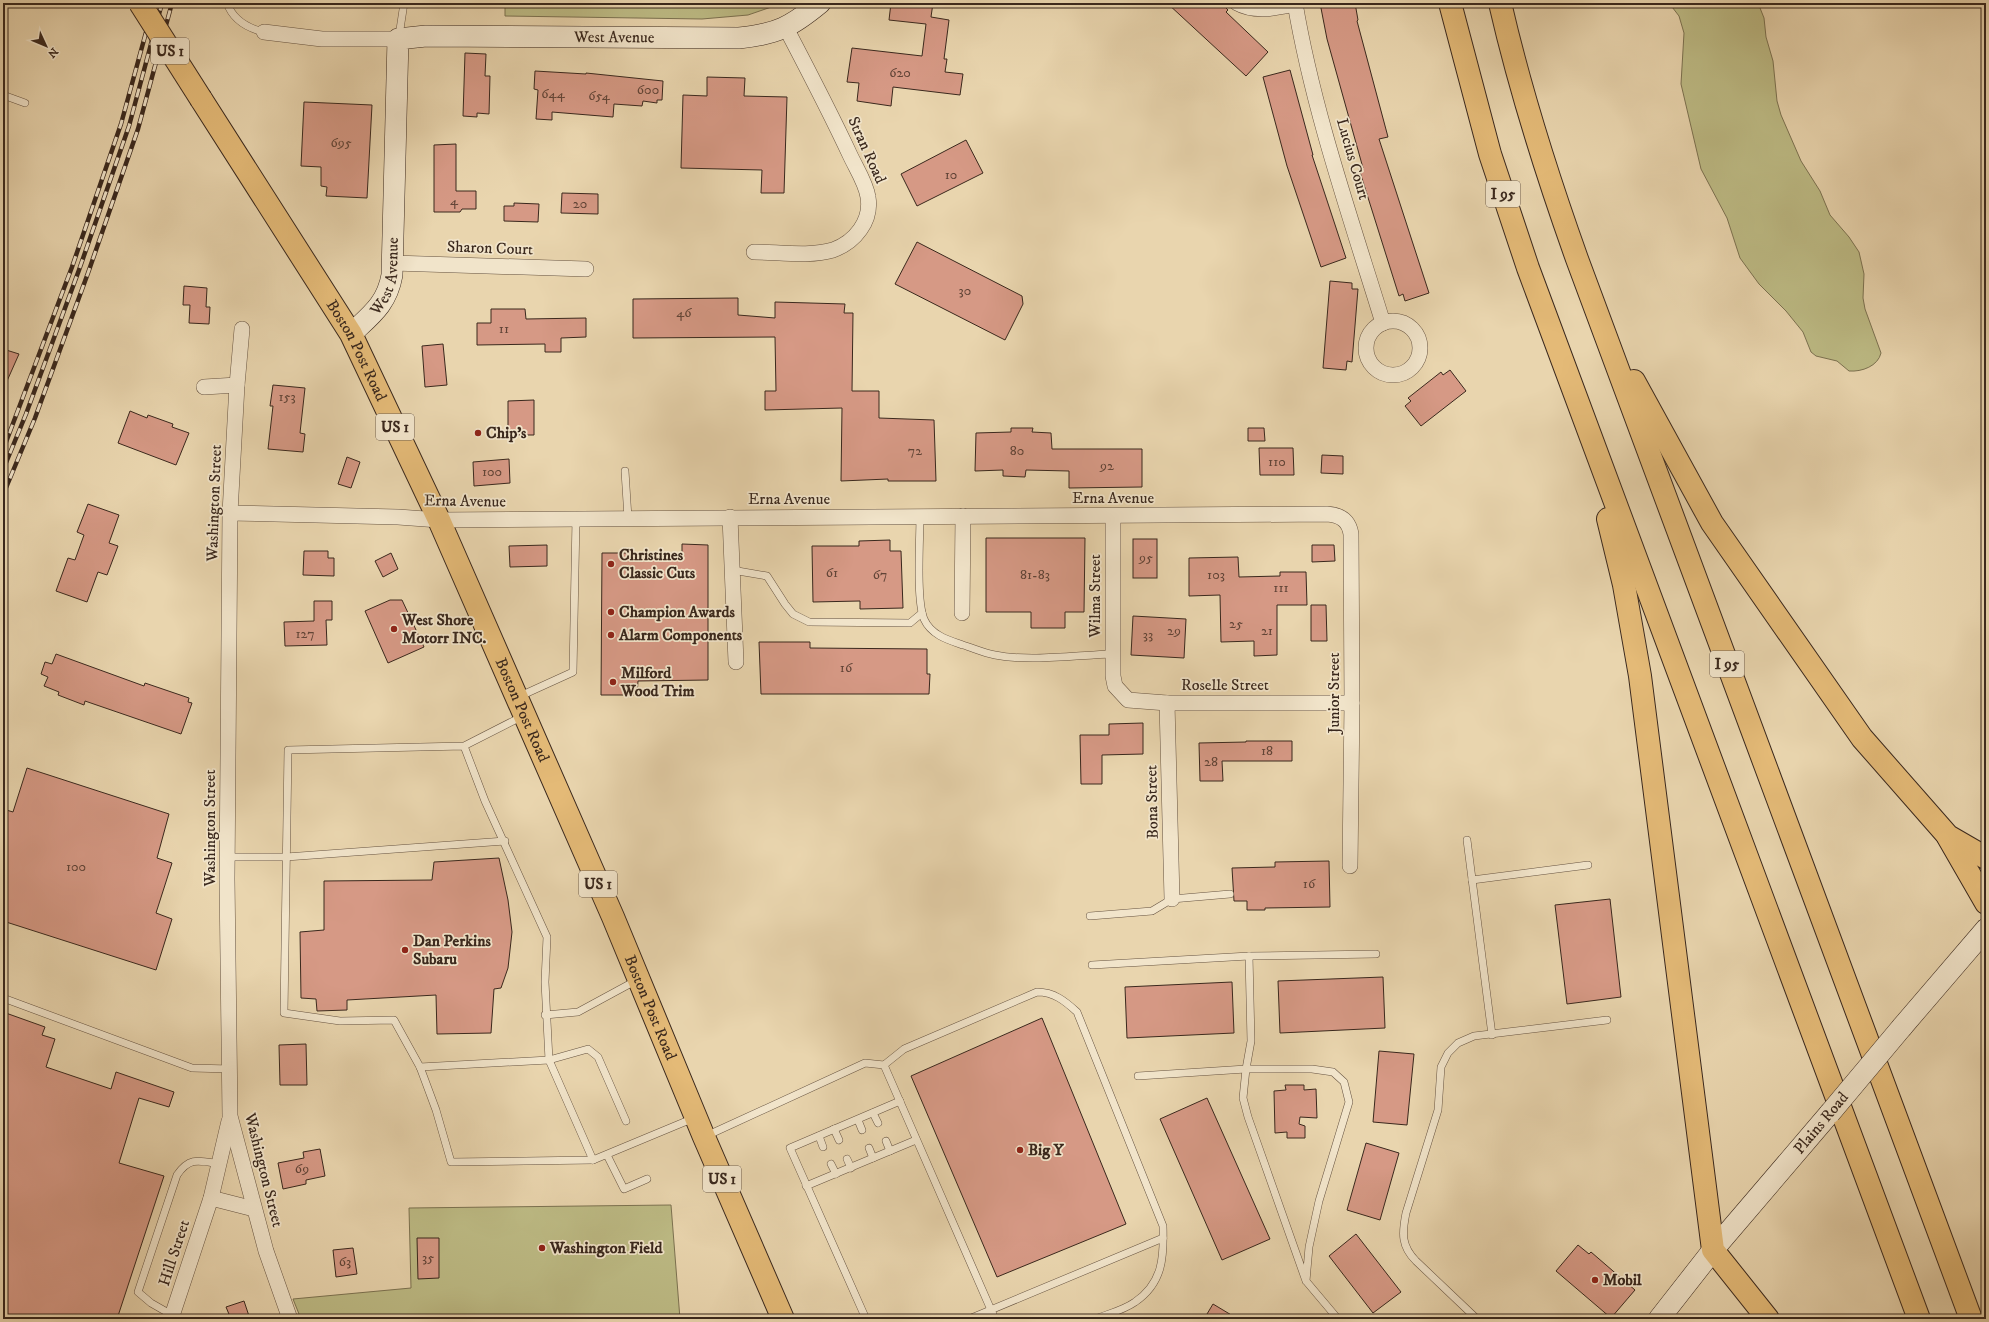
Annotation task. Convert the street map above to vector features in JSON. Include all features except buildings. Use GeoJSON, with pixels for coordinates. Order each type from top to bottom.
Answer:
{"type":"FeatureCollection","features":[{"type":"Feature","properties":{"kind":"main road","name":"Boston Post Road"},"geometry":{"type":"LineString","coordinates":[[140,3],[351,334],[440,520],[639,979],[704,1137],[783,1319]]}},
{"type":"Feature","properties":{"kind":"main road","name":"I 95"},"geometry":{"type":"LineString","coordinates":[[1450,3],[1494,168],[1528,268],[1919,1319]]}},
{"type":"Feature","properties":{"kind":"main road","name":"I 95"},"geometry":{"type":"LineString","coordinates":[[1500,3],[1520,80],[1556,201],[1971,1319]]}},
{"type":"Feature","properties":{"kind":"main road"},"geometry":{"type":"LineString","coordinates":[[1597,314],[1712,523],[1862,738],[1948,836],[1986,903]]}},
{"type":"Feature","properties":{"kind":"main road"},"geometry":{"type":"LineString","coordinates":[[1570,381],[1615,547],[1635,643],[1713,1250],[1768,1319]]}},
{"type":"Feature","properties":{"kind":"main road"},"geometry":{"type":"LineString","coordinates":[[1948,836],[1986,858]]}},
{"type":"Feature","properties":{"kind":"street","name":"West Avenue"},"geometry":{"type":"LineString","coordinates":[[264,32],[322,39],[398,39],[426,36],[718,38],[757,36],[786,28],[820,3]]}},
{"type":"Feature","properties":{"kind":"street"},"geometry":{"type":"LineString","coordinates":[[1237,3],[1253,8],[1265,9],[1295,3]]}},
{"type":"Feature","properties":{"kind":"street","name":"Lucius Court"},"geometry":{"type":"LineString","coordinates":[[1295,3],[1299,28],[1328,142],[1383,323]]}},
{"type":"Feature","properties":{"kind":"street","name":"Stran Road"},"geometry":{"type":"LineString","coordinates":[[754,252],[819,253],[833,250],[845,244],[860,231],[868,209],[866,188],[827,105],[786,28]]}},
{"type":"Feature","properties":{"kind":"street","name":"West Avenue"},"geometry":{"type":"LineString","coordinates":[[351,334],[380,306],[384,300],[390,283],[393,263],[398,39]]}},
{"type":"Feature","properties":{"kind":"street","name":"Sharon Court"},"geometry":{"type":"LineString","coordinates":[[393,263],[586,269]]}},
{"type":"Feature","properties":{"kind":"street","name":"Washington Street"},"geometry":{"type":"LineString","coordinates":[[242,329],[237,384],[230,513],[228,857],[230,1116],[266,1251],[290,1319]]}},
{"type":"Feature","properties":{"kind":"street"},"geometry":{"type":"LineString","coordinates":[[204,387],[237,384]]}},
{"type":"Feature","properties":{"kind":"street","name":"Erna Avenue"},"geometry":{"type":"LineString","coordinates":[[230,513],[398,517],[440,520],[1327,514],[1338,516],[1346,521]]}},
{"type":"Feature","properties":{"kind":"street"},"geometry":{"type":"LineString","coordinates":[[962,613],[964,516]]}},
{"type":"Feature","properties":{"kind":"street","name":"Wilma Street"},"geometry":{"type":"LineString","coordinates":[[1113,516],[1113,676]]}},
{"type":"Feature","properties":{"kind":"street"},"geometry":{"type":"LineString","coordinates":[[730,517],[736,662]]}},
{"type":"Feature","properties":{"kind":"street","name":"Junior Street"},"geometry":{"type":"LineString","coordinates":[[1346,521],[1351,534],[1352,703],[1350,866]]}},
{"type":"Feature","properties":{"kind":"street","name":"Roselle Street"},"geometry":{"type":"LineString","coordinates":[[1113,676],[1115,686],[1128,700],[1167,703],[1352,703]]}},
{"type":"Feature","properties":{"kind":"street","name":"Bona Street"},"geometry":{"type":"LineString","coordinates":[[1167,703],[1172,899]]}},
{"type":"Feature","properties":{"kind":"street","name":"Plains Road"},"geometry":{"type":"LineString","coordinates":[[1659,1319],[1713,1250],[1986,929]]}},
{"type":"Feature","properties":{"kind":"street","name":"Hill Street"},"geometry":{"type":"LineString","coordinates":[[172,1317],[211,1198],[230,1116]]}},
{"type":"Feature","properties":{"kind":"street"},"geometry":{"type":"LineString","coordinates":[[211,1198],[254,1209]]}},
{"type":"Feature","properties":{"kind":"lane"},"geometry":{"type":"LineString","coordinates":[[227,3],[232,14],[242,24],[264,32]]}},
{"type":"Feature","properties":{"kind":"lane"},"geometry":{"type":"LineString","coordinates":[[398,39],[404,3]]}},
{"type":"Feature","properties":{"kind":"lane"},"geometry":{"type":"LineString","coordinates":[[3,95],[25,103]]}},
{"type":"Feature","properties":{"kind":"lane"},"geometry":{"type":"LineString","coordinates":[[625,471],[628,518]]}},
{"type":"Feature","properties":{"kind":"lane"},"geometry":{"type":"LineString","coordinates":[[920,516],[920,581],[922,613],[931,629],[943,638],[995,655],[1023,658],[1113,654]]}},
{"type":"Feature","properties":{"kind":"lane"},"geometry":{"type":"LineString","coordinates":[[576,519],[574,672],[521,706],[464,746],[288,750],[284,1013],[340,1020],[394,1020],[420,1067],[436,1110],[451,1162],[593,1160],[696,1117]]}},
{"type":"Feature","properties":{"kind":"lane"},"geometry":{"type":"LineString","coordinates":[[732,570],[767,576],[793,614],[809,622],[910,623],[922,613]]}},
{"type":"Feature","properties":{"kind":"lane"},"geometry":{"type":"LineString","coordinates":[[464,746],[485,801],[505,841],[547,937],[545,1015],[549,1060],[593,1160]]}},
{"type":"Feature","properties":{"kind":"lane"},"geometry":{"type":"LineString","coordinates":[[1466,840],[1492,1035]]}},
{"type":"Feature","properties":{"kind":"lane"},"geometry":{"type":"LineString","coordinates":[[228,857],[286,857],[505,841]]}},
{"type":"Feature","properties":{"kind":"lane"},"geometry":{"type":"LineString","coordinates":[[1472,880],[1588,865]]}},
{"type":"Feature","properties":{"kind":"lane"},"geometry":{"type":"LineString","coordinates":[[1090,916],[1152,911],[1172,899],[1230,894]]}},
{"type":"Feature","properties":{"kind":"lane"},"geometry":{"type":"LineString","coordinates":[[1092,965],[1249,956],[1376,954]]}},
{"type":"Feature","properties":{"kind":"lane"},"geometry":{"type":"LineString","coordinates":[[1249,956],[1251,1041],[1243,1098],[1248,1117],[1306,1281],[1338,1319]]}},
{"type":"Feature","properties":{"kind":"lane"},"geometry":{"type":"LineString","coordinates":[[545,1015],[578,1012],[639,979]]}},
{"type":"Feature","properties":{"kind":"lane"},"geometry":{"type":"LineString","coordinates":[[704,1137],[865,1063],[884,1065],[904,1049],[1037,992],[1049,992],[1064,1001],[1077,1012],[1163,1226],[1164,1256],[1157,1280],[1135,1302],[1095,1319]]}},
{"type":"Feature","properties":{"kind":"lane"},"geometry":{"type":"LineString","coordinates":[[3,998],[192,1068],[230,1070]]}},
{"type":"Feature","properties":{"kind":"lane"},"geometry":{"type":"LineString","coordinates":[[1477,1319],[1408,1254],[1404,1243],[1403,1229],[1438,1110],[1440,1074],[1444,1058],[1458,1042],[1474,1036],[1607,1020]]}},
{"type":"Feature","properties":{"kind":"lane"},"geometry":{"type":"LineString","coordinates":[[420,1067],[549,1060],[588,1049],[598,1057],[626,1121]]}},
{"type":"Feature","properties":{"kind":"lane"},"geometry":{"type":"LineString","coordinates":[[884,1065],[995,1319]]}},
{"type":"Feature","properties":{"kind":"lane"},"geometry":{"type":"LineString","coordinates":[[1138,1076],[1246,1069],[1312,1068],[1333,1072],[1344,1082],[1349,1102],[1319,1201],[1309,1247],[1306,1281]]}},
{"type":"Feature","properties":{"kind":"lane"},"geometry":{"type":"LineString","coordinates":[[866,1319],[790,1148],[900,1101]]}},
{"type":"Feature","properties":{"kind":"lane"},"geometry":{"type":"LineString","coordinates":[[873,1113],[878,1123]]}},
{"type":"Feature","properties":{"kind":"lane"},"geometry":{"type":"LineString","coordinates":[[858,1120],[862,1130]]}},
{"type":"Feature","properties":{"kind":"lane"},"geometry":{"type":"LineString","coordinates":[[834,1129],[839,1140]]}},
{"type":"Feature","properties":{"kind":"lane"},"geometry":{"type":"LineString","coordinates":[[819,1136],[823,1147]]}},
{"type":"Feature","properties":{"kind":"lane"},"geometry":{"type":"LineString","coordinates":[[806,1186],[916,1140]]}},
{"type":"Feature","properties":{"kind":"lane"},"geometry":{"type":"LineString","coordinates":[[886,1141],[890,1151]]}},
{"type":"Feature","properties":{"kind":"lane"},"geometry":{"type":"LineString","coordinates":[[869,1148],[873,1158]]}},
{"type":"Feature","properties":{"kind":"lane"},"geometry":{"type":"LineString","coordinates":[[607,1155],[624,1190],[647,1179]]}},
{"type":"Feature","properties":{"kind":"lane"},"geometry":{"type":"LineString","coordinates":[[847,1159],[850,1168]]}},
{"type":"Feature","properties":{"kind":"lane"},"geometry":{"type":"LineString","coordinates":[[172,1317],[150,1303],[138,1292],[177,1175],[184,1165],[193,1161],[220,1164]]}},
{"type":"Feature","properties":{"kind":"lane"},"geometry":{"type":"LineString","coordinates":[[831,1164],[836,1174]]}},
{"type":"Feature","properties":{"kind":"lane"},"geometry":{"type":"LineString","coordinates":[[969,1319],[1163,1238]]}},
{"type":"Feature","properties":{"kind":"shaded area"},"geometry":{"type":"Polygon","coordinates":[[[505,3],[783,3],[748,15],[702,19],[505,16],[505,3]]]}},
{"type":"Feature","properties":{"kind":"shaded area"},"geometry":{"type":"Polygon","coordinates":[[[1669,3],[1758,3],[1764,18],[1766,37],[1773,61],[1777,101],[1781,115],[1801,161],[1820,191],[1830,215],[1849,237],[1859,252],[1864,274],[1863,298],[1865,309],[1881,353],[1873,365],[1864,369],[1849,371],[1837,361],[1816,356],[1811,352],[1803,332],[1786,311],[1759,284],[1740,258],[1727,218],[1701,169],[1681,84],[1684,33],[1679,16],[1669,3]]]}},
{"type":"Feature","properties":{"kind":"shaded area","name":"Washington Field"},"geometry":{"type":"Polygon","coordinates":[[[671,1205],[680,1319],[301,1319],[293,1299],[411,1288],[409,1208],[671,1205]]]}},
{"type":"Feature","properties":{"kind":"railway"},"geometry":{"type":"LineString","coordinates":[[3,450],[72,267],[121,124],[154,3]]}},
{"type":"Feature","properties":{"kind":"railway"},"geometry":{"type":"LineString","coordinates":[[3,470],[26,414],[79,270],[129,126],[162,3]]}},
{"type":"Feature","properties":{"kind":"railway"},"geometry":{"type":"LineString","coordinates":[[3,495],[35,418],[88,273],[138,129],[172,3]]}},
{"type":"Feature","properties":{"kind":"place","name":"Chip's"},"geometry":{"type":"Point","coordinates":[478,433]}},
{"type":"Feature","properties":{"kind":"place","name":"Christines Classic Cuts"},"geometry":{"type":"Point","coordinates":[611,564]}},
{"type":"Feature","properties":{"kind":"place","name":"Champion Awards"},"geometry":{"type":"Point","coordinates":[611,612]}},
{"type":"Feature","properties":{"kind":"place","name":"West Shore Motorr INC."},"geometry":{"type":"Point","coordinates":[394,629]}},
{"type":"Feature","properties":{"kind":"place","name":"Alarm Components"},"geometry":{"type":"Point","coordinates":[611,635]}},
{"type":"Feature","properties":{"kind":"place","name":"Milford Wood Trim"},"geometry":{"type":"Point","coordinates":[613,682]}},
{"type":"Feature","properties":{"kind":"place","name":"Dan Perkins Subaru"},"geometry":{"type":"Point","coordinates":[405,950]}},
{"type":"Feature","properties":{"kind":"place","name":"Big Y"},"geometry":{"type":"Point","coordinates":[1020,1150]}},
{"type":"Feature","properties":{"kind":"place","name":"Washington Field"},"geometry":{"type":"Point","coordinates":[542,1248]}},
{"type":"Feature","properties":{"kind":"place","name":"Mobil"},"geometry":{"type":"Point","coordinates":[1595,1280]}}]}
